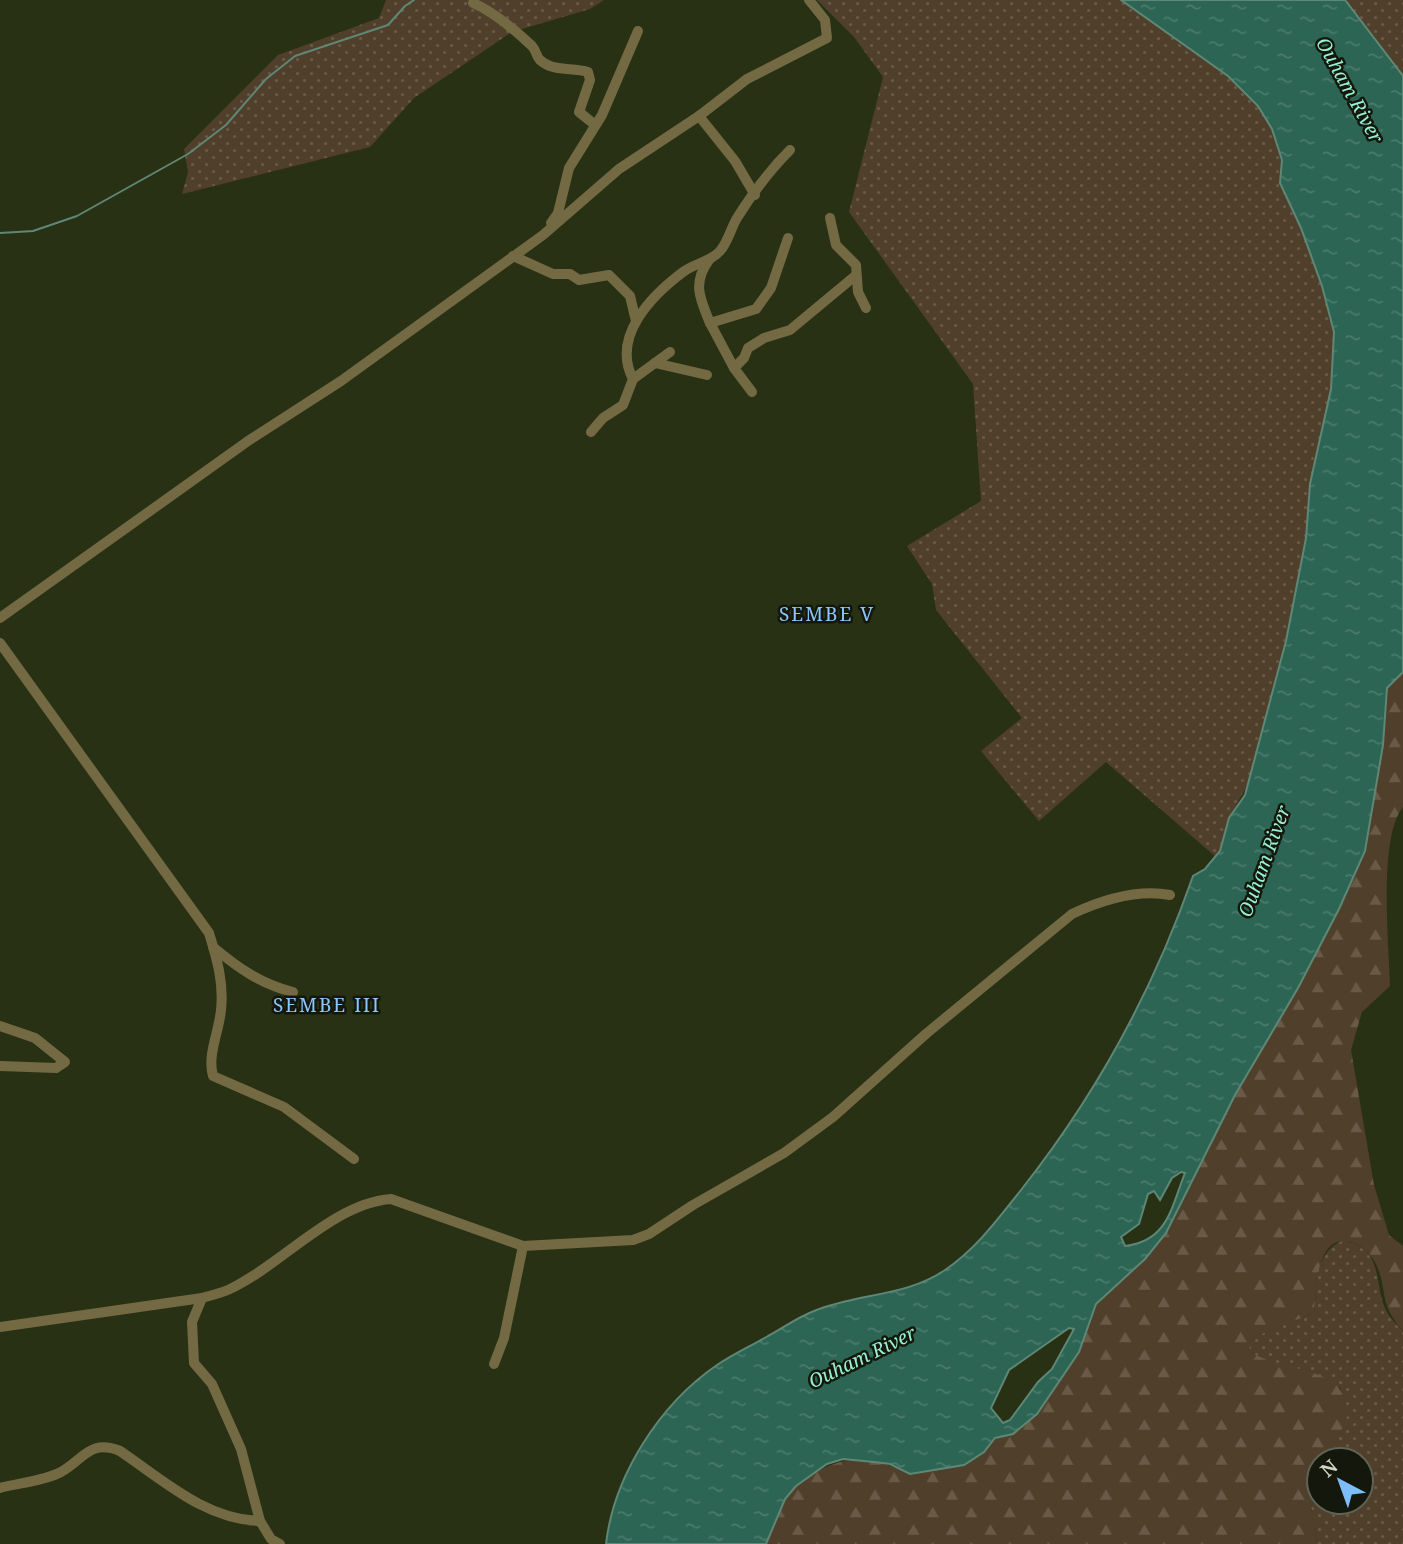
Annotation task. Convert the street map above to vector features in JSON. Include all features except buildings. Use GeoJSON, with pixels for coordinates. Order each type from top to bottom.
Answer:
{"type":"FeatureCollection","features":[{"type":"Feature","properties":{"kind":"street"},"geometry":{"type":"LineString","coordinates":[[0,618],[248,441],[341,381],[543,235],[619,169],[699,116],[747,79],[827,38],[825,20],[809,0]]}},
{"type":"Feature","properties":{"kind":"street"},"geometry":{"type":"LineString","coordinates":[[473,1],[487,9],[534,48],[539,60],[555,68],[574,67],[588,72],[590,80],[579,112],[594,124]]}},
{"type":"Feature","properties":{"kind":"street"},"geometry":{"type":"LineString","coordinates":[[543,235],[558,213],[569,168],[602,115],[638,31]]}},
{"type":"Feature","properties":{"kind":"street"},"geometry":{"type":"LineString","coordinates":[[699,116],[735,161],[755,195]]}},
{"type":"Feature","properties":{"kind":"street"},"geometry":{"type":"LineString","coordinates":[[633,379],[627,367],[625,347],[638,314],[684,271],[719,253],[738,216],[771,169],[790,150]]}},
{"type":"Feature","properties":{"kind":"street"},"geometry":{"type":"LineString","coordinates":[[830,218],[836,245],[856,265],[858,292],[866,308]]}},
{"type":"Feature","properties":{"kind":"street"},"geometry":{"type":"LineString","coordinates":[[710,323],[756,309],[771,288],[788,238]]}},
{"type":"Feature","properties":{"kind":"street"},"geometry":{"type":"LineString","coordinates":[[513,256],[553,274],[570,274],[579,280],[609,275],[630,296],[636,321]]}},
{"type":"Feature","properties":{"kind":"street"},"geometry":{"type":"LineString","coordinates":[[713,256],[702,270],[696,289],[734,369],[752,393]]}},
{"type":"Feature","properties":{"kind":"street"},"geometry":{"type":"LineString","coordinates":[[734,369],[744,358],[748,348],[764,338],[790,330],[855,276]]}},
{"type":"Feature","properties":{"kind":"street"},"geometry":{"type":"LineString","coordinates":[[592,432],[603,418],[623,405],[633,379],[670,352]]}},
{"type":"Feature","properties":{"kind":"street"},"geometry":{"type":"LineString","coordinates":[[655,363],[707,375]]}},
{"type":"Feature","properties":{"kind":"street"},"geometry":{"type":"LineString","coordinates":[[0,643],[197,915],[213,947],[223,982],[221,1012],[210,1066],[213,1076],[284,1107],[354,1159]]}},
{"type":"Feature","properties":{"kind":"street"},"geometry":{"type":"LineString","coordinates":[[0,1327],[202,1298],[233,1288],[344,1215],[381,1200],[391,1199],[523,1246],[600,1244],[633,1240],[649,1234],[693,1205],[785,1153],[833,1117],[927,1033],[1072,914],[1091,905],[1148,891],[1170,895]]}},
{"type":"Feature","properties":{"kind":"street"},"geometry":{"type":"LineString","coordinates":[[213,947],[237,967],[271,987],[293,992]]}},
{"type":"Feature","properties":{"kind":"street"},"geometry":{"type":"LineString","coordinates":[[0,1026],[35,1038],[65,1062],[56,1068],[0,1066]]}},
{"type":"Feature","properties":{"kind":"street"},"geometry":{"type":"LineString","coordinates":[[494,1364],[504,1339],[523,1246]]}},
{"type":"Feature","properties":{"kind":"street"},"geometry":{"type":"LineString","coordinates":[[202,1298],[192,1322],[194,1363],[212,1384],[241,1449],[260,1521],[271,1539],[280,1544]]}},
{"type":"Feature","properties":{"kind":"street"},"geometry":{"type":"LineString","coordinates":[[0,1488],[59,1473],[92,1449],[106,1446],[120,1451],[207,1509],[239,1520],[260,1521]]}},
{"type":"Feature","properties":{"kind":"green space"},"geometry":{"type":"Polygon","coordinates":[[[386,0],[604,0],[590,9],[512,32],[414,98],[370,147],[182,194],[188,172],[184,149],[278,55],[379,18],[386,0]]]}},
{"type":"Feature","properties":{"kind":"green space"},"geometry":{"type":"Polygon","coordinates":[[[817,0],[1121,0],[1228,76],[1258,106],[1272,129],[1282,160],[1282,189],[1301,228],[1323,286],[1334,332],[1334,355],[1331,389],[1310,484],[1306,538],[1286,641],[1250,778],[1229,819],[1216,857],[1106,762],[1039,821],[981,751],[1022,718],[936,610],[932,584],[907,546],[981,501],[973,384],[849,212],[883,77],[854,37],[817,0]]]}},
{"type":"Feature","properties":{"kind":"green space"},"geometry":{"type":"Polygon","coordinates":[[[1345,0],[1403,0],[1403,76],[1345,0]]]}},
{"type":"Feature","properties":{"kind":"green space"},"geometry":{"type":"Polygon","coordinates":[[[1403,672],[1403,807],[1395,822],[1388,866],[1390,986],[1362,1012],[1351,1050],[1374,1185],[1389,1235],[1403,1246],[1403,1331],[1386,1304],[1379,1272],[1373,1259],[1354,1243],[1339,1242],[1330,1246],[1320,1266],[1314,1313],[1251,1338],[1249,1351],[1259,1357],[1329,1380],[1340,1389],[1349,1412],[1335,1446],[1305,1446],[1305,1516],[1312,1516],[1317,1544],[766,1544],[787,1495],[822,1469],[858,1460],[883,1464],[910,1474],[984,1452],[995,1438],[1013,1434],[1037,1414],[1079,1352],[1096,1304],[1166,1233],[1235,1095],[1298,988],[1365,851],[1383,745],[1387,687],[1403,672]]]}},
{"type":"Feature","properties":{"kind":"green space"},"geometry":{"type":"Polygon","coordinates":[[[1343,1240],[1367,1252],[1376,1270],[1383,1303],[1403,1331],[1403,1544],[1317,1544],[1312,1516],[1375,1516],[1375,1446],[1335,1446],[1348,1412],[1340,1388],[1260,1358],[1249,1351],[1250,1338],[1314,1313],[1319,1270],[1326,1253],[1343,1240]]]}},
{"type":"Feature","properties":{"kind":"water","name":"Ouham River"},"geometry":{"type":"Polygon","coordinates":[[[1121,0],[1345,0],[1403,76],[1403,672],[1387,688],[1383,745],[1365,851],[1339,909],[1298,988],[1235,1095],[1166,1233],[1145,1259],[1096,1304],[1079,1352],[1037,1414],[1013,1434],[995,1438],[984,1452],[964,1465],[910,1474],[890,1464],[874,1462],[843,1459],[827,1464],[796,1486],[785,1499],[766,1544],[606,1544],[619,1492],[643,1443],[659,1421],[696,1381],[729,1357],[808,1313],[930,1279],[967,1253],[995,1223],[1048,1154],[1098,1079],[1141,1001],[1193,876],[1205,869],[1220,851],[1229,818],[1245,795],[1286,641],[1306,538],[1310,484],[1331,389],[1334,332],[1322,286],[1301,228],[1280,183],[1282,160],[1272,129],[1258,106],[1228,76],[1121,0]],[[1181,1172],[1172,1178],[1160,1200],[1154,1191],[1148,1194],[1139,1224],[1121,1237],[1125,1246],[1151,1237],[1166,1221],[1185,1173],[1181,1172]],[[1069,1328],[1009,1370],[991,1408],[1003,1423],[1010,1420],[1038,1382],[1052,1369],[1074,1329],[1069,1328]]]}},
{"type":"Feature","properties":{"kind":"waterway"},"geometry":{"type":"LineString","coordinates":[[0,233],[33,231],[77,216],[188,154],[226,125],[266,79],[295,56],[388,25],[414,0]]}},
{"type":"Feature","properties":{"kind":"district","name":"SEMBE V"},"geometry":{"type":"Point","coordinates":[827,614]}},
{"type":"Feature","properties":{"kind":"district","name":"SEMBE III"},"geometry":{"type":"Point","coordinates":[327,1005]}}]}
